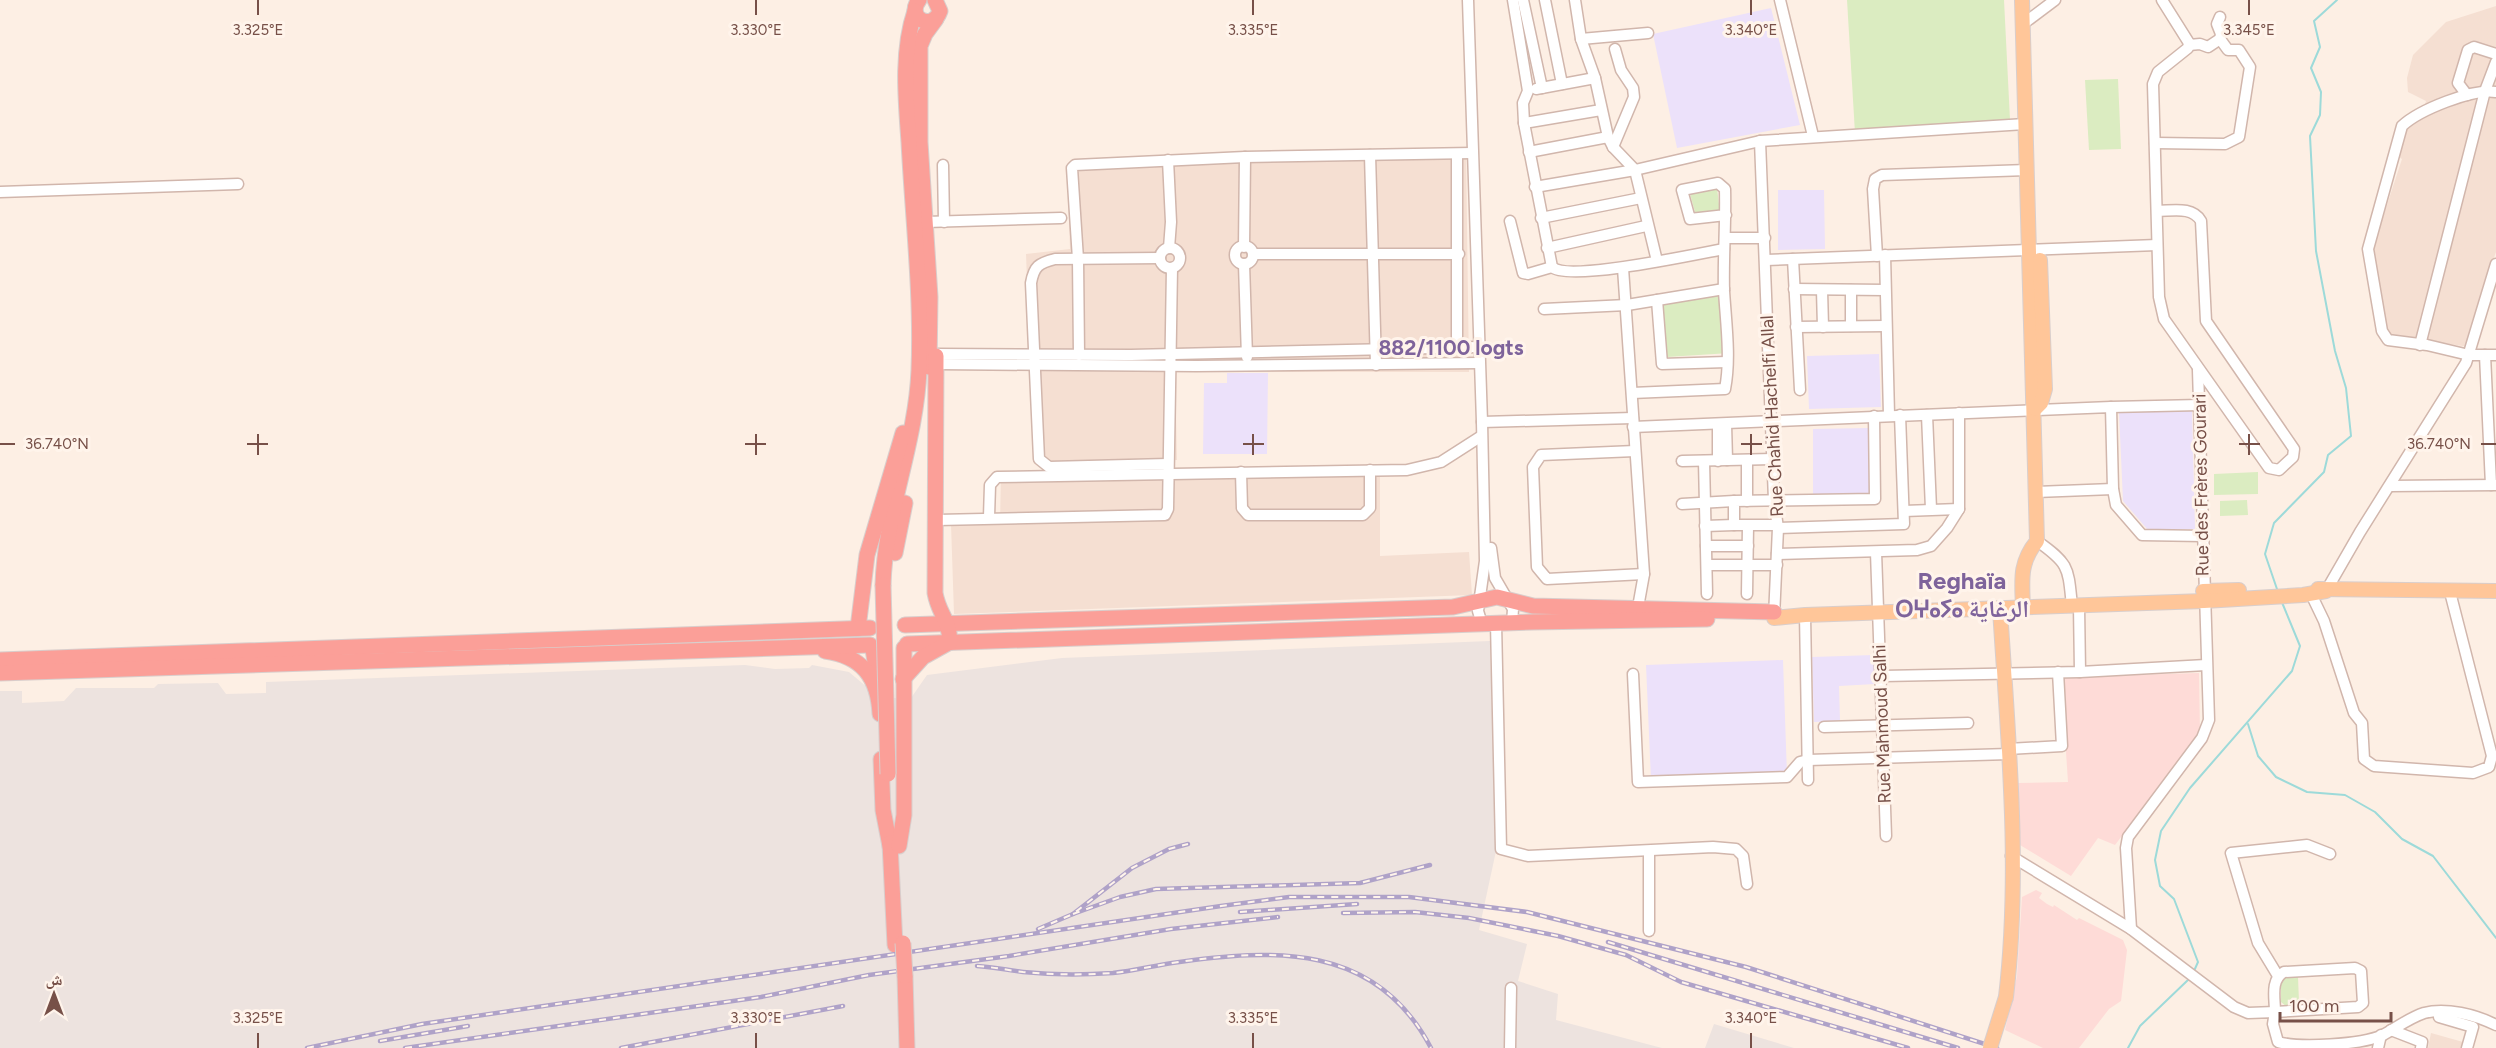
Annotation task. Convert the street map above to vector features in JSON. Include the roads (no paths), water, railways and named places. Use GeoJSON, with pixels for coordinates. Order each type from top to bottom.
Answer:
{"type":"FeatureCollection","features":[{"type":"Feature","properties":{"kind":"highway"},"geometry":{"type":"LineString","coordinates":[[918,3],[918,19],[925,22],[940,7]]}},
{"type":"Feature","properties":{"kind":"highway"},"geometry":{"type":"LineString","coordinates":[[895,848],[904,815],[903,679],[905,646],[908,631],[930,609],[935,593],[937,520],[936,359],[924,299],[906,100],[909,41],[918,3]]}},
{"type":"Feature","properties":{"kind":"highway"},"geometry":{"type":"LineString","coordinates":[[899,1048],[900,977],[888,585],[919,450],[927,398],[924,299],[926,222],[920,141],[920,46],[940,7]]}},
{"type":"Feature","properties":{"kind":"highway"},"geometry":{"type":"LineString","coordinates":[[895,848],[883,810],[879,695],[872,647],[864,628],[867,555],[908,409],[924,299]]}},
{"type":"Feature","properties":{"kind":"highway"},"geometry":{"type":"LineString","coordinates":[[935,593],[941,613],[949,623],[950,642]]}},
{"type":"Feature","properties":{"kind":"highway"},"geometry":{"type":"LineString","coordinates":[[0,660],[864,628],[878,619],[890,616],[912,625],[1453,607],[1493,598],[1508,599],[1533,606],[1637,613],[1774,615]]}},
{"type":"Feature","properties":{"kind":"highway"},"geometry":{"type":"LineString","coordinates":[[1533,606],[1533,622]]}},
{"type":"Feature","properties":{"kind":"highway"},"geometry":{"type":"LineString","coordinates":[[0,673],[831,645],[872,647],[885,656],[892,656],[905,646],[950,642],[1489,624],[1637,613]]}},
{"type":"Feature","properties":{"kind":"highway"},"geometry":{"type":"LineString","coordinates":[[830,629],[831,645]]}},
{"type":"Feature","properties":{"kind":"highway"},"geometry":{"type":"LineString","coordinates":[[903,679],[923,657],[950,642]]}},
{"type":"Feature","properties":{"kind":"highway"},"geometry":{"type":"LineString","coordinates":[[789,647],[831,652],[853,660],[870,675],[879,695]]}},
{"type":"Feature","properties":{"kind":"highway"},"geometry":{"type":"LineString","coordinates":[[900,977],[908,1048]]}},
{"type":"Feature","properties":{"kind":"main road"},"geometry":{"type":"LineString","coordinates":[[1990,1048],[2006,997],[2012,922],[2009,752],[2004,674],[2017,563],[2033,545],[2036,492],[2034,411],[2041,404],[2045,390],[2040,262],[2031,249],[2022,0]]}},
{"type":"Feature","properties":{"kind":"main road"},"geometry":{"type":"LineString","coordinates":[[2295,592],[2311,594],[2326,591]]}},
{"type":"Feature","properties":{"kind":"main road"},"geometry":{"type":"LineString","coordinates":[[1774,615],[2075,606],[2295,592],[2496,591]]}},
{"type":"Feature","properties":{"kind":"street"},"geometry":{"type":"LineString","coordinates":[[1468,0],[1482,422],[1493,573],[1514,609],[1512,623]]}},
{"type":"Feature","properties":{"kind":"street"},"geometry":{"type":"LineString","coordinates":[[1512,0],[1528,91],[1523,103],[1524,123],[1552,267]]}},
{"type":"Feature","properties":{"kind":"street"},"geometry":{"type":"LineString","coordinates":[[1524,0],[1542,88]]}},
{"type":"Feature","properties":{"kind":"street"},"geometry":{"type":"LineString","coordinates":[[1545,0],[1562,84]]}},
{"type":"Feature","properties":{"kind":"street"},"geometry":{"type":"LineString","coordinates":[[1575,0],[1581,39],[1595,78],[1601,110],[1611,142],[1635,170],[1646,226],[1657,261]]}},
{"type":"Feature","properties":{"kind":"street"},"geometry":{"type":"LineString","coordinates":[[1780,0],[1813,136]]}},
{"type":"Feature","properties":{"kind":"street"},"geometry":{"type":"LineString","coordinates":[[2023,24],[2055,0]]}},
{"type":"Feature","properties":{"kind":"street"},"geometry":{"type":"LineString","coordinates":[[2162,0],[2188,37],[2188,45]]}},
{"type":"Feature","properties":{"kind":"street"},"geometry":{"type":"LineString","coordinates":[[2155,143],[2225,144],[2239,137],[2250,66],[2239,50],[2228,50],[2220,39],[2221,34],[2217,24],[2220,16]]}},
{"type":"Feature","properties":{"kind":"street"},"geometry":{"type":"LineString","coordinates":[[1581,39],[1648,33]]}},
{"type":"Feature","properties":{"kind":"street"},"geometry":{"type":"LineString","coordinates":[[2157,211],[2192,212],[2201,221],[2206,321],[2294,449],[2294,457],[2279,470],[2269,468],[2198,370],[2164,319],[2159,297],[2157,245],[2154,77],[2188,45],[2200,44],[2208,47],[2220,39]]}},
{"type":"Feature","properties":{"kind":"street"},"geometry":{"type":"LineString","coordinates":[[2466,95],[2458,83],[2468,50],[2475,47],[2496,54]]}},
{"type":"Feature","properties":{"kind":"street"},"geometry":{"type":"LineString","coordinates":[[1611,142],[1634,97],[1634,88],[1621,70],[1614,49]]}},
{"type":"Feature","properties":{"kind":"street"},"geometry":{"type":"LineString","coordinates":[[2420,345],[2491,91],[2496,62]]}},
{"type":"Feature","properties":{"kind":"street"},"geometry":{"type":"LineString","coordinates":[[1528,91],[1595,78]]}},
{"type":"Feature","properties":{"kind":"street"},"geometry":{"type":"LineString","coordinates":[[2390,486],[2494,485],[2491,355],[2469,355],[2388,340],[2382,331],[2368,249],[2402,126],[2411,119],[2466,95],[2491,91]]}},
{"type":"Feature","properties":{"kind":"street"},"geometry":{"type":"LineString","coordinates":[[1524,123],[1601,110]]}},
{"type":"Feature","properties":{"kind":"street"},"geometry":{"type":"LineString","coordinates":[[1535,187],[1635,170],[1760,141],[2025,124]]}},
{"type":"Feature","properties":{"kind":"street","name":"Rue Chahid Hachelfi Allal"},"geometry":{"type":"LineString","coordinates":[[1760,141],[1774,500],[1777,526],[1774,615]]}},
{"type":"Feature","properties":{"kind":"street"},"geometry":{"type":"LineString","coordinates":[[1529,152],[1611,142]]}},
{"type":"Feature","properties":{"kind":"street"},"geometry":{"type":"LineString","coordinates":[[1079,355],[1078,259],[1072,168],[1078,164],[1472,153]]}},
{"type":"Feature","properties":{"kind":"street"},"geometry":{"type":"LineString","coordinates":[[1457,154],[1459,254],[1457,347]]}},
{"type":"Feature","properties":{"kind":"street"},"geometry":{"type":"LineString","coordinates":[[1370,156],[1376,365]]}},
{"type":"Feature","properties":{"kind":"street"},"geometry":{"type":"LineString","coordinates":[[1245,158],[1250,262],[1244,264],[1247,366]]}},
{"type":"Feature","properties":{"kind":"street"},"geometry":{"type":"LineString","coordinates":[[1168,160],[1171,222],[1169,248]]}},
{"type":"Feature","properties":{"kind":"street"},"geometry":{"type":"LineString","coordinates":[[943,165],[944,222]]}},
{"type":"Feature","properties":{"kind":"street"},"geometry":{"type":"LineString","coordinates":[[1705,526],[1904,524],[1873,189],[1875,179],[1887,174],[2027,170]]}},
{"type":"Feature","properties":{"kind":"street"},"geometry":{"type":"LineString","coordinates":[[0,192],[238,184]]}},
{"type":"Feature","properties":{"kind":"street"},"geometry":{"type":"LineString","coordinates":[[1632,393],[1725,389],[1727,362],[1724,289],[1726,215],[1725,189],[1722,184],[1687,187],[1682,190],[1690,219],[1726,215]]}},
{"type":"Feature","properties":{"kind":"street"},"geometry":{"type":"LineString","coordinates":[[1541,218],[1641,198]]}},
{"type":"Feature","properties":{"kind":"street"},"geometry":{"type":"LineString","coordinates":[[926,222],[1061,218]]}},
{"type":"Feature","properties":{"kind":"street"},"geometry":{"type":"LineString","coordinates":[[1510,221],[1523,273],[1528,274],[1552,267],[1564,272],[1623,268],[1725,244],[1765,238]]}},
{"type":"Feature","properties":{"kind":"street"},"geometry":{"type":"LineString","coordinates":[[1547,248],[1646,226]]}},
{"type":"Feature","properties":{"kind":"street"},"geometry":{"type":"LineString","coordinates":[[1766,260],[2157,245]]}},
{"type":"Feature","properties":{"kind":"street"},"geometry":{"type":"LineString","coordinates":[[1160,258],[1163,251],[1169,248]]}},
{"type":"Feature","properties":{"kind":"street"},"geometry":{"type":"LineString","coordinates":[[1160,258],[1165,266],[1172,268],[1178,265],[1180,258],[1178,252],[1169,248]]}},
{"type":"Feature","properties":{"kind":"street"},"geometry":{"type":"LineString","coordinates":[[1248,250],[1459,254]]}},
{"type":"Feature","properties":{"kind":"street"},"geometry":{"type":"LineString","coordinates":[[1160,258],[1055,259],[1039,263],[1034,270],[1031,283],[1039,459],[1049,467],[1241,472],[1407,470],[1430,466],[1452,457],[1480,436]]}},
{"type":"Feature","properties":{"kind":"street"},"geometry":{"type":"LineString","coordinates":[[1793,259],[1800,390]]}},
{"type":"Feature","properties":{"kind":"street"},"geometry":{"type":"LineString","coordinates":[[2326,591],[2469,355],[2496,264]]}},
{"type":"Feature","properties":{"kind":"street"},"geometry":{"type":"LineString","coordinates":[[937,520],[1161,517],[1167,511],[1168,354],[1172,268]]}},
{"type":"Feature","properties":{"kind":"street"},"geometry":{"type":"LineString","coordinates":[[1623,268],[1644,574],[1637,613]]}},
{"type":"Feature","properties":{"kind":"street"},"geometry":{"type":"LineString","coordinates":[[1544,309],[1627,305],[1724,289]]}},
{"type":"Feature","properties":{"kind":"street"},"geometry":{"type":"LineString","coordinates":[[1794,289],[1884,290]]}},
{"type":"Feature","properties":{"kind":"street"},"geometry":{"type":"LineString","coordinates":[[1822,290],[1823,327]]}},
{"type":"Feature","properties":{"kind":"street"},"geometry":{"type":"LineString","coordinates":[[1851,290],[1851,326]]}},
{"type":"Feature","properties":{"kind":"street"},"geometry":{"type":"LineString","coordinates":[[2484,305],[2493,299],[2496,292]]}},
{"type":"Feature","properties":{"kind":"street"},"geometry":{"type":"LineString","coordinates":[[1657,300],[1662,364],[1727,362]]}},
{"type":"Feature","properties":{"kind":"street"},"geometry":{"type":"LineString","coordinates":[[2484,305],[2496,308]]}},
{"type":"Feature","properties":{"kind":"street"},"geometry":{"type":"LineString","coordinates":[[1796,327],[1885,326]]}},
{"type":"Feature","properties":{"kind":"street"},"geometry":{"type":"LineString","coordinates":[[936,359],[1034,354],[1168,354],[1247,350],[1479,347]]}},
{"type":"Feature","properties":{"kind":"street"},"geometry":{"type":"LineString","coordinates":[[936,359],[1035,366],[1479,363]]}},
{"type":"Feature","properties":{"kind":"street","name":"Rue des Frères Gourari"},"geometry":{"type":"LineString","coordinates":[[2132,929],[2126,848],[2128,837],[2207,729],[2198,370]]}},
{"type":"Feature","properties":{"kind":"street"},"geometry":{"type":"LineString","coordinates":[[1482,422],[1722,424],[1894,415],[1927,416],[2200,405]]}},
{"type":"Feature","properties":{"kind":"street"},"geometry":{"type":"LineString","coordinates":[[2111,407],[2113,489],[2116,505],[2142,535],[2203,536]]}},
{"type":"Feature","properties":{"kind":"street"},"geometry":{"type":"LineString","coordinates":[[1707,565],[1748,565],[1777,560],[1917,550],[1931,546],[1947,528],[1959,509],[1959,413]]}},
{"type":"Feature","properties":{"kind":"street"},"geometry":{"type":"LineString","coordinates":[[1682,504],[1875,499],[1874,416]]}},
{"type":"Feature","properties":{"kind":"street"},"geometry":{"type":"LineString","coordinates":[[1927,416],[1931,509]]}},
{"type":"Feature","properties":{"kind":"street"},"geometry":{"type":"LineString","coordinates":[[1482,422],[1480,436],[1485,561],[1479,602],[1489,624],[1501,849],[1528,856],[1736,849],[1743,856],[1747,884]]}},
{"type":"Feature","properties":{"kind":"street"},"geometry":{"type":"LineString","coordinates":[[1722,424],[1723,460]]}},
{"type":"Feature","properties":{"kind":"street"},"geometry":{"type":"LineString","coordinates":[[1635,451],[1541,455],[1535,460],[1533,466],[1537,567],[1547,579],[1644,574]]}},
{"type":"Feature","properties":{"kind":"street"},"geometry":{"type":"LineString","coordinates":[[1682,462],[1773,459]]}},
{"type":"Feature","properties":{"kind":"street"},"geometry":{"type":"LineString","coordinates":[[1747,460],[1747,501]]}},
{"type":"Feature","properties":{"kind":"street"},"geometry":{"type":"LineString","coordinates":[[1704,461],[1707,594]]}},
{"type":"Feature","properties":{"kind":"street"},"geometry":{"type":"LineString","coordinates":[[989,518],[990,485],[998,477],[1168,469]]}},
{"type":"Feature","properties":{"kind":"street"},"geometry":{"type":"LineString","coordinates":[[1241,472],[1242,508],[1248,515],[1352,515],[1365,514],[1369,511],[1370,470]]}},
{"type":"Feature","properties":{"kind":"street"},"geometry":{"type":"LineString","coordinates":[[2036,492],[2113,489]]}},
{"type":"Feature","properties":{"kind":"street"},"geometry":{"type":"LineString","coordinates":[[1734,501],[1734,525]]}},
{"type":"Feature","properties":{"kind":"street"},"geometry":{"type":"LineString","coordinates":[[1904,511],[1959,509]]}},
{"type":"Feature","properties":{"kind":"street"},"geometry":{"type":"LineString","coordinates":[[1747,594],[1748,526]]}},
{"type":"Feature","properties":{"kind":"street"},"geometry":{"type":"LineString","coordinates":[[2033,545],[2058,556],[2069,572],[2075,606],[2080,672]]}},
{"type":"Feature","properties":{"kind":"street"},"geometry":{"type":"LineString","coordinates":[[1706,546],[1748,546]]}},
{"type":"Feature","properties":{"kind":"street","name":"Rue Mahmoud Salhi"},"geometry":{"type":"LineString","coordinates":[[1876,552],[1884,725],[1886,836]]}},
{"type":"Feature","properties":{"kind":"street"},"geometry":{"type":"LineString","coordinates":[[2311,594],[2324,621],[2354,713],[2362,723],[2364,759],[2368,764],[2473,773],[2493,769],[2492,756],[2450,592]]}},
{"type":"Feature","properties":{"kind":"street"},"geometry":{"type":"LineString","coordinates":[[1805,615],[1808,780]]}},
{"type":"Feature","properties":{"kind":"street"},"geometry":{"type":"LineString","coordinates":[[1882,676],[2080,672],[2206,665]]}},
{"type":"Feature","properties":{"kind":"street"},"geometry":{"type":"LineString","coordinates":[[1633,674],[1638,782],[1787,777],[1800,762],[1808,760],[1885,759],[2009,752],[2062,746],[2058,672]]}},
{"type":"Feature","properties":{"kind":"street"},"geometry":{"type":"LineString","coordinates":[[1824,727],[1968,723]]}},
{"type":"Feature","properties":{"kind":"street"},"geometry":{"type":"LineString","coordinates":[[2278,976],[2258,943],[2231,853],[2307,845],[2330,854]]}},
{"type":"Feature","properties":{"kind":"street"},"geometry":{"type":"LineString","coordinates":[[1649,851],[1649,932]]}},
{"type":"Feature","properties":{"kind":"street"},"geometry":{"type":"LineString","coordinates":[[2011,856],[2132,929],[2241,1011],[2275,1012],[2352,1010],[2363,1003],[2361,971],[2355,968],[2284,972],[2278,976],[2274,982],[2275,1012],[2273,1024],[2278,1042],[2288,1048],[2332,1045],[2386,1033],[2425,1012],[2464,1013],[2496,1025]]}},
{"type":"Feature","properties":{"kind":"street"},"geometry":{"type":"LineString","coordinates":[[2011,876],[2014,872],[2031,868]]}},
{"type":"Feature","properties":{"kind":"street"},"geometry":{"type":"LineString","coordinates":[[1510,1048],[1511,988]]}},
{"type":"Feature","properties":{"kind":"street"},"geometry":{"type":"LineString","coordinates":[[2425,1012],[2473,1027],[2468,1048]]}},
{"type":"Feature","properties":{"kind":"street"},"geometry":{"type":"LineString","coordinates":[[2378,1048],[2386,1033]]}},
{"type":"Feature","properties":{"kind":"street"},"geometry":{"type":"LineString","coordinates":[[2386,1033],[2422,1042],[2421,1048]]}},
{"type":"Feature","properties":{"kind":"waterway"},"geometry":{"type":"LineString","coordinates":[[2278,592],[2265,554],[2274,523],[2324,472],[2328,455],[2351,436],[2346,388],[2335,351],[2316,251],[2310,136],[2320,115],[2321,92],[2311,68],[2320,47],[2314,21],[2337,0]]}},
{"type":"Feature","properties":{"kind":"waterway"},"geometry":{"type":"LineString","coordinates":[[2194,971],[2198,962],[2174,899],[2160,886],[2155,860],[2161,831],[2190,788],[2292,671],[2300,646],[2281,600]]}},
{"type":"Feature","properties":{"kind":"waterway"},"geometry":{"type":"LineString","coordinates":[[2248,724],[2258,756],[2276,777],[2307,792],[2345,795],[2375,812],[2402,839],[2433,856],[2496,938]]}},
{"type":"Feature","properties":{"kind":"waterway"},"geometry":{"type":"LineString","coordinates":[[2128,1048],[2140,1026],[2189,979]]}},
{"type":"Feature","properties":{"kind":"railway"},"geometry":{"type":"LineString","coordinates":[[1038,929],[1073,914],[1132,868],[1169,849],[1188,844]]}},
{"type":"Feature","properties":{"kind":"railway"},"geometry":{"type":"LineString","coordinates":[[1073,914],[1120,897],[1156,889],[1360,883],[1430,865]]}},
{"type":"Feature","properties":{"kind":"railway"},"geometry":{"type":"LineString","coordinates":[[307,1048],[422,1024],[1289,897],[1409,897],[1527,912],[1746,967],[1997,1048]]}},
{"type":"Feature","properties":{"kind":"railway"},"geometry":{"type":"LineString","coordinates":[[1240,912],[1357,904]]}},
{"type":"Feature","properties":{"kind":"railway"},"geometry":{"type":"LineString","coordinates":[[1343,913],[1415,912],[1469,918],[1558,936],[1626,955],[1681,982],[1908,1048]]}},
{"type":"Feature","properties":{"kind":"railway"},"geometry":{"type":"LineString","coordinates":[[405,1048],[761,997],[869,975],[1009,956],[1171,929],[1278,917]]}},
{"type":"Feature","properties":{"kind":"railway"},"geometry":{"type":"LineString","coordinates":[[1608,942],[1958,1048]]}},
{"type":"Feature","properties":{"kind":"railway"},"geometry":{"type":"LineString","coordinates":[[977,966],[1034,973],[1079,974],[1113,973],[1172,963],[1248,955],[1319,960],[1352,971],[1382,988],[1408,1014],[1431,1048]]}},
{"type":"Feature","properties":{"kind":"railway"},"geometry":{"type":"LineString","coordinates":[[621,1048],[843,1006]]}},
{"type":"Feature","properties":{"kind":"railway"},"geometry":{"type":"LineString","coordinates":[[380,1041],[468,1026]]}},
{"type":"Feature","properties":{"kind":"district","name":"882/1100 logts"},"geometry":{"type":"Point","coordinates":[1451,348]}},
{"type":"Feature","properties":{"kind":"district","name":"Reghaïa ⵔⵖⴰⵢⴰ الرغاية"},"geometry":{"type":"Point","coordinates":[1962,595]}}]}
